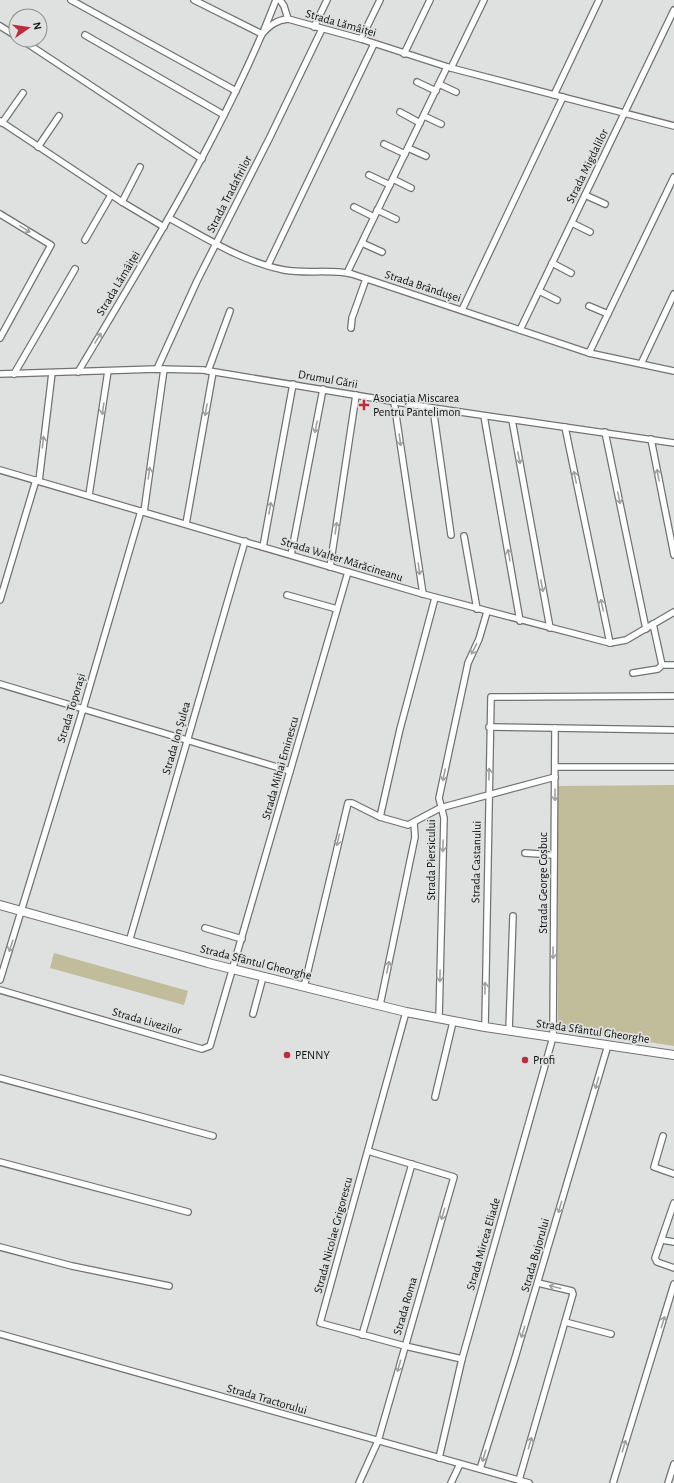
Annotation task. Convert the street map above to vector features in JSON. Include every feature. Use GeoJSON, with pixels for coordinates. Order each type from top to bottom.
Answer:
{"type":"FeatureCollection","features":[{"type":"Feature","properties":{"kind":"street"},"geometry":{"type":"LineString","coordinates":[[71,0],[236,91]]}},
{"type":"Feature","properties":{"kind":"street"},"geometry":{"type":"LineString","coordinates":[[194,0],[262,34],[276,0]]}},
{"type":"Feature","properties":{"kind":"street"},"geometry":{"type":"LineString","coordinates":[[280,0],[284,6],[288,19]]}},
{"type":"Feature","properties":{"kind":"street"},"geometry":{"type":"LineString","coordinates":[[314,27],[326,0]]}},
{"type":"Feature","properties":{"kind":"street"},"geometry":{"type":"LineString","coordinates":[[361,39],[380,0]]}},
{"type":"Feature","properties":{"kind":"street"},"geometry":{"type":"LineString","coordinates":[[404,54],[430,0]]}},
{"type":"Feature","properties":{"kind":"street"},"geometry":{"type":"LineString","coordinates":[[347,273],[439,84],[449,68],[484,0]]}},
{"type":"Feature","properties":{"kind":"street"},"geometry":{"type":"LineString","coordinates":[[554,95],[599,0]]}},
{"type":"Feature","properties":{"kind":"street","name":"Strada Migdalilor"},"geometry":{"type":"LineString","coordinates":[[520,330],[674,10]]}},
{"type":"Feature","properties":{"kind":"street","name":"Strada Lămâiței"},"geometry":{"type":"LineString","coordinates":[[78,372],[164,227],[202,158],[236,91],[262,34],[275,22],[288,19],[361,39],[449,68],[674,126]]}},
{"type":"Feature","properties":{"kind":"street","name":"Strada Tradafirilor"},"geometry":{"type":"LineString","coordinates":[[157,369],[181,314],[270,137],[322,29]]}},
{"type":"Feature","properties":{"kind":"street"},"geometry":{"type":"LineString","coordinates":[[85,35],[224,115]]}},
{"type":"Feature","properties":{"kind":"street"},"geometry":{"type":"LineString","coordinates":[[268,265],[374,44]]}},
{"type":"Feature","properties":{"kind":"street"},"geometry":{"type":"LineString","coordinates":[[34,48],[202,158]]}},
{"type":"Feature","properties":{"kind":"street"},"geometry":{"type":"LineString","coordinates":[[417,82],[436,91]]}},
{"type":"Feature","properties":{"kind":"street"},"geometry":{"type":"LineString","coordinates":[[439,84],[456,92]]}},
{"type":"Feature","properties":{"kind":"street"},"geometry":{"type":"LineString","coordinates":[[23,93],[1,122],[111,195],[164,227]]}},
{"type":"Feature","properties":{"kind":"street"},"geometry":{"type":"LineString","coordinates":[[462,310],[564,97]]}},
{"type":"Feature","properties":{"kind":"street"},"geometry":{"type":"LineString","coordinates":[[400,112],[420,123]]}},
{"type":"Feature","properties":{"kind":"street"},"geometry":{"type":"LineString","coordinates":[[38,147],[59,116]]}},
{"type":"Feature","properties":{"kind":"street"},"geometry":{"type":"LineString","coordinates":[[424,116],[441,124]]}},
{"type":"Feature","properties":{"kind":"street"},"geometry":{"type":"LineString","coordinates":[[384,144],[405,154]]}},
{"type":"Feature","properties":{"kind":"street"},"geometry":{"type":"LineString","coordinates":[[408,148],[426,156]]}},
{"type":"Feature","properties":{"kind":"street"},"geometry":{"type":"LineString","coordinates":[[122,202],[140,167]]}},
{"type":"Feature","properties":{"kind":"street"},"geometry":{"type":"LineString","coordinates":[[369,175],[390,185]]}},
{"type":"Feature","properties":{"kind":"street"},"geometry":{"type":"LineString","coordinates":[[589,353],[674,176]]}},
{"type":"Feature","properties":{"kind":"street"},"geometry":{"type":"LineString","coordinates":[[393,179],[411,188]]}},
{"type":"Feature","properties":{"kind":"street"},"geometry":{"type":"LineString","coordinates":[[85,240],[111,195]]}},
{"type":"Feature","properties":{"kind":"street"},"geometry":{"type":"LineString","coordinates":[[585,195],[605,204]]}},
{"type":"Feature","properties":{"kind":"street"},"geometry":{"type":"LineString","coordinates":[[354,207],[374,217]]}},
{"type":"Feature","properties":{"kind":"street"},"geometry":{"type":"LineString","coordinates":[[378,210],[396,219]]}},
{"type":"Feature","properties":{"kind":"street"},"geometry":{"type":"LineString","coordinates":[[0,214],[51,244],[0,338]]}},
{"type":"Feature","properties":{"kind":"street","name":"Strada Brândușei"},"geometry":{"type":"LineString","coordinates":[[169,218],[216,244],[268,265],[292,271],[347,273],[589,353],[674,371]]}},
{"type":"Feature","properties":{"kind":"street"},"geometry":{"type":"LineString","coordinates":[[572,223],[590,232]]}},
{"type":"Feature","properties":{"kind":"street"},"geometry":{"type":"LineString","coordinates":[[362,243],[382,252]]}},
{"type":"Feature","properties":{"kind":"street"},"geometry":{"type":"LineString","coordinates":[[552,263],[571,272]]}},
{"type":"Feature","properties":{"kind":"street"},"geometry":{"type":"LineString","coordinates":[[14,374],[75,269]]}},
{"type":"Feature","properties":{"kind":"street"},"geometry":{"type":"LineString","coordinates":[[351,328],[352,318],[366,279]]}},
{"type":"Feature","properties":{"kind":"street"},"geometry":{"type":"LineString","coordinates":[[539,291],[557,300]]}},
{"type":"Feature","properties":{"kind":"street"},"geometry":{"type":"LineString","coordinates":[[641,364],[674,294]]}},
{"type":"Feature","properties":{"kind":"street"},"geometry":{"type":"LineString","coordinates":[[589,306],[608,314]]}},
{"type":"Feature","properties":{"kind":"street"},"geometry":{"type":"LineString","coordinates":[[186,524],[211,371],[230,311]]}},
{"type":"Feature","properties":{"kind":"street","name":"Drumul Gării"},"geometry":{"type":"LineString","coordinates":[[0,374],[157,369],[211,371],[394,402],[512,420],[605,432],[674,444]]}},
{"type":"Feature","properties":{"kind":"street","name":"Strada Toporași"},"geometry":{"type":"LineString","coordinates":[[0,980],[142,511],[164,369]]}},
{"type":"Feature","properties":{"kind":"street"},"geometry":{"type":"LineString","coordinates":[[89,495],[108,371]]}},
{"type":"Feature","properties":{"kind":"street"},"geometry":{"type":"LineString","coordinates":[[0,600],[37,481],[52,373]]}},
{"type":"Feature","properties":{"kind":"street"},"geometry":{"type":"LineString","coordinates":[[263,547],[293,384]]}},
{"type":"Feature","properties":{"kind":"street"},"geometry":{"type":"LineString","coordinates":[[291,555],[323,389]]}},
{"type":"Feature","properties":{"kind":"street"},"geometry":{"type":"LineString","coordinates":[[330,566],[356,395]]}},
{"type":"Feature","properties":{"kind":"street"},"geometry":{"type":"LineString","coordinates":[[394,402],[423,594]]}},
{"type":"Feature","properties":{"kind":"street"},"geometry":{"type":"LineString","coordinates":[[433,408],[451,535]]}},
{"type":"Feature","properties":{"kind":"street"},"geometry":{"type":"LineString","coordinates":[[484,416],[520,621]]}},
{"type":"Feature","properties":{"kind":"street"},"geometry":{"type":"LineString","coordinates":[[512,420],[550,628]]}},
{"type":"Feature","properties":{"kind":"street"},"geometry":{"type":"LineString","coordinates":[[565,427],[610,643]]}},
{"type":"Feature","properties":{"kind":"street"},"geometry":{"type":"LineString","coordinates":[[605,432],[646,628]]}},
{"type":"Feature","properties":{"kind":"street"},"geometry":{"type":"LineString","coordinates":[[651,439],[674,555]]}},
{"type":"Feature","properties":{"kind":"street","name":"Strada Walter Mărăcineanu"},"geometry":{"type":"LineString","coordinates":[[0,470],[435,598],[610,643],[623,641],[674,612]]}},
{"type":"Feature","properties":{"kind":"street"},"geometry":{"type":"LineString","coordinates":[[464,536],[477,609]]}},
{"type":"Feature","properties":{"kind":"street","name":"Strada Ion Șulea"},"geometry":{"type":"LineString","coordinates":[[129,942],[245,541]]}},
{"type":"Feature","properties":{"kind":"street","name":"Strada Mihai Eminescu"},"geometry":{"type":"LineString","coordinates":[[233,969],[348,572]]}},
{"type":"Feature","properties":{"kind":"street"},"geometry":{"type":"LineString","coordinates":[[287,595],[337,609]]}},
{"type":"Feature","properties":{"kind":"street"},"geometry":{"type":"LineString","coordinates":[[380,817],[400,729],[435,598]]}},
{"type":"Feature","properties":{"kind":"street","name":"Strada Piersicului"},"geometry":{"type":"LineString","coordinates":[[439,1019],[444,818],[440,808],[439,798],[468,663],[479,639],[487,612]]}},
{"type":"Feature","properties":{"kind":"street"},"geometry":{"type":"LineString","coordinates":[[653,624],[662,665]]}},
{"type":"Feature","properties":{"kind":"street"},"geometry":{"type":"LineString","coordinates":[[662,665],[674,665]]}},
{"type":"Feature","properties":{"kind":"street"},"geometry":{"type":"LineString","coordinates":[[633,673],[658,670],[662,665]]}},
{"type":"Feature","properties":{"kind":"street"},"geometry":{"type":"LineString","coordinates":[[0,684],[290,771]]}},
{"type":"Feature","properties":{"kind":"street","name":"Strada Castanului"},"geometry":{"type":"LineString","coordinates":[[485,1027],[489,727],[491,696],[674,696]]}},
{"type":"Feature","properties":{"kind":"street"},"geometry":{"type":"LineString","coordinates":[[489,727],[674,730]]}},
{"type":"Feature","properties":{"kind":"street","name":"Strada George Coșbuc"},"geometry":{"type":"LineString","coordinates":[[553,1037],[555,728]]}},
{"type":"Feature","properties":{"kind":"street"},"geometry":{"type":"LineString","coordinates":[[555,767],[674,767]]}},
{"type":"Feature","properties":{"kind":"street"},"geometry":{"type":"LineString","coordinates":[[304,986],[346,806],[348,803],[352,803],[380,817],[404,825],[414,823],[440,808],[555,777]]}},
{"type":"Feature","properties":{"kind":"street"},"geometry":{"type":"LineString","coordinates":[[380,1005],[414,837],[414,823]]}},
{"type":"Feature","properties":{"kind":"street"},"geometry":{"type":"LineString","coordinates":[[525,853],[554,855]]}},
{"type":"Feature","properties":{"kind":"street","name":"Strada Sfântul Gheorghe"},"geometry":{"type":"LineString","coordinates":[[0,905],[129,942],[406,1012],[453,1022],[509,1031],[674,1055]]}},
{"type":"Feature","properties":{"kind":"street"},"geometry":{"type":"LineString","coordinates":[[509,1031],[512,916]]}},
{"type":"Feature","properties":{"kind":"street"},"geometry":{"type":"LineString","coordinates":[[205,928],[242,939]]}},
{"type":"Feature","properties":{"kind":"street","name":"Strada Livezilor"},"geometry":{"type":"LineString","coordinates":[[0,990],[205,1049],[212,1042],[233,969]]}},
{"type":"Feature","properties":{"kind":"street"},"geometry":{"type":"LineString","coordinates":[[253,1014],[263,977]]}},
{"type":"Feature","properties":{"kind":"street","name":"Strada Nicolae Grigorescu"},"geometry":{"type":"LineString","coordinates":[[406,1012],[320,1323],[405,1346],[462,1359]]}},
{"type":"Feature","properties":{"kind":"street"},"geometry":{"type":"LineString","coordinates":[[435,1097],[453,1022]]}},
{"type":"Feature","properties":{"kind":"street","name":"Strada Mircea Eliade"},"geometry":{"type":"LineString","coordinates":[[439,1458],[462,1359],[553,1037]]}},
{"type":"Feature","properties":{"kind":"street","name":"Strada Bujorului"},"geometry":{"type":"LineString","coordinates":[[480,1469],[538,1283],[608,1045]]}},
{"type":"Feature","properties":{"kind":"street"},"geometry":{"type":"LineString","coordinates":[[0,1078],[212,1136]]}},
{"type":"Feature","properties":{"kind":"street"},"geometry":{"type":"LineString","coordinates":[[663,1136],[654,1167],[674,1174]]}},
{"type":"Feature","properties":{"kind":"street"},"geometry":{"type":"LineString","coordinates":[[362,1335],[412,1164],[368,1151]]}},
{"type":"Feature","properties":{"kind":"street"},"geometry":{"type":"LineString","coordinates":[[0,1162],[188,1212]]}},
{"type":"Feature","properties":{"kind":"street","name":"Strada Roma"},"geometry":{"type":"LineString","coordinates":[[359,1483],[378,1442],[454,1177],[412,1164]]}},
{"type":"Feature","properties":{"kind":"street"},"geometry":{"type":"LineString","coordinates":[[674,1203],[656,1261],[674,1268]]}},
{"type":"Feature","properties":{"kind":"street"},"geometry":{"type":"LineString","coordinates":[[662,1240],[674,1242]]}},
{"type":"Feature","properties":{"kind":"street"},"geometry":{"type":"LineString","coordinates":[[0,1247],[72,1266],[169,1286]]}},
{"type":"Feature","properties":{"kind":"street"},"geometry":{"type":"LineString","coordinates":[[519,1480],[573,1292],[538,1283]]}},
{"type":"Feature","properties":{"kind":"street"},"geometry":{"type":"LineString","coordinates":[[613,1483],[674,1284]]}},
{"type":"Feature","properties":{"kind":"street"},"geometry":{"type":"LineString","coordinates":[[565,1322],[611,1334]]}},
{"type":"Feature","properties":{"kind":"street","name":"Strada Tractorului"},"geometry":{"type":"LineString","coordinates":[[0,1334],[378,1442],[480,1469],[509,1480],[519,1480],[529,1483]]}},
{"type":"Feature","properties":{"kind":"street"},"geometry":{"type":"LineString","coordinates":[[451,1483],[460,1464]]}},
{"type":"Feature","properties":{"kind":"street"},"geometry":{"type":"LineString","coordinates":[[668,1483],[674,1464]]}},
{"type":"Feature","properties":{"kind":"shaded area"},"geometry":{"type":"Polygon","coordinates":[[[674,785],[674,1046],[558,1028],[558,786],[674,785]]]}},
{"type":"Feature","properties":{"kind":"shaded area"},"geometry":{"type":"Polygon","coordinates":[[[54,953],[188,991],[184,1005],[50,968],[54,953]]]}},
{"type":"Feature","properties":{"kind":"place","name":"Asociația Miscarea Pentru Pantelimon"},"geometry":{"type":"Point","coordinates":[364,405]}},
{"type":"Feature","properties":{"kind":"place","name":"PENNY"},"geometry":{"type":"Point","coordinates":[287,1055]}},
{"type":"Feature","properties":{"kind":"place","name":"Profi"},"geometry":{"type":"Point","coordinates":[525,1060]}}]}
